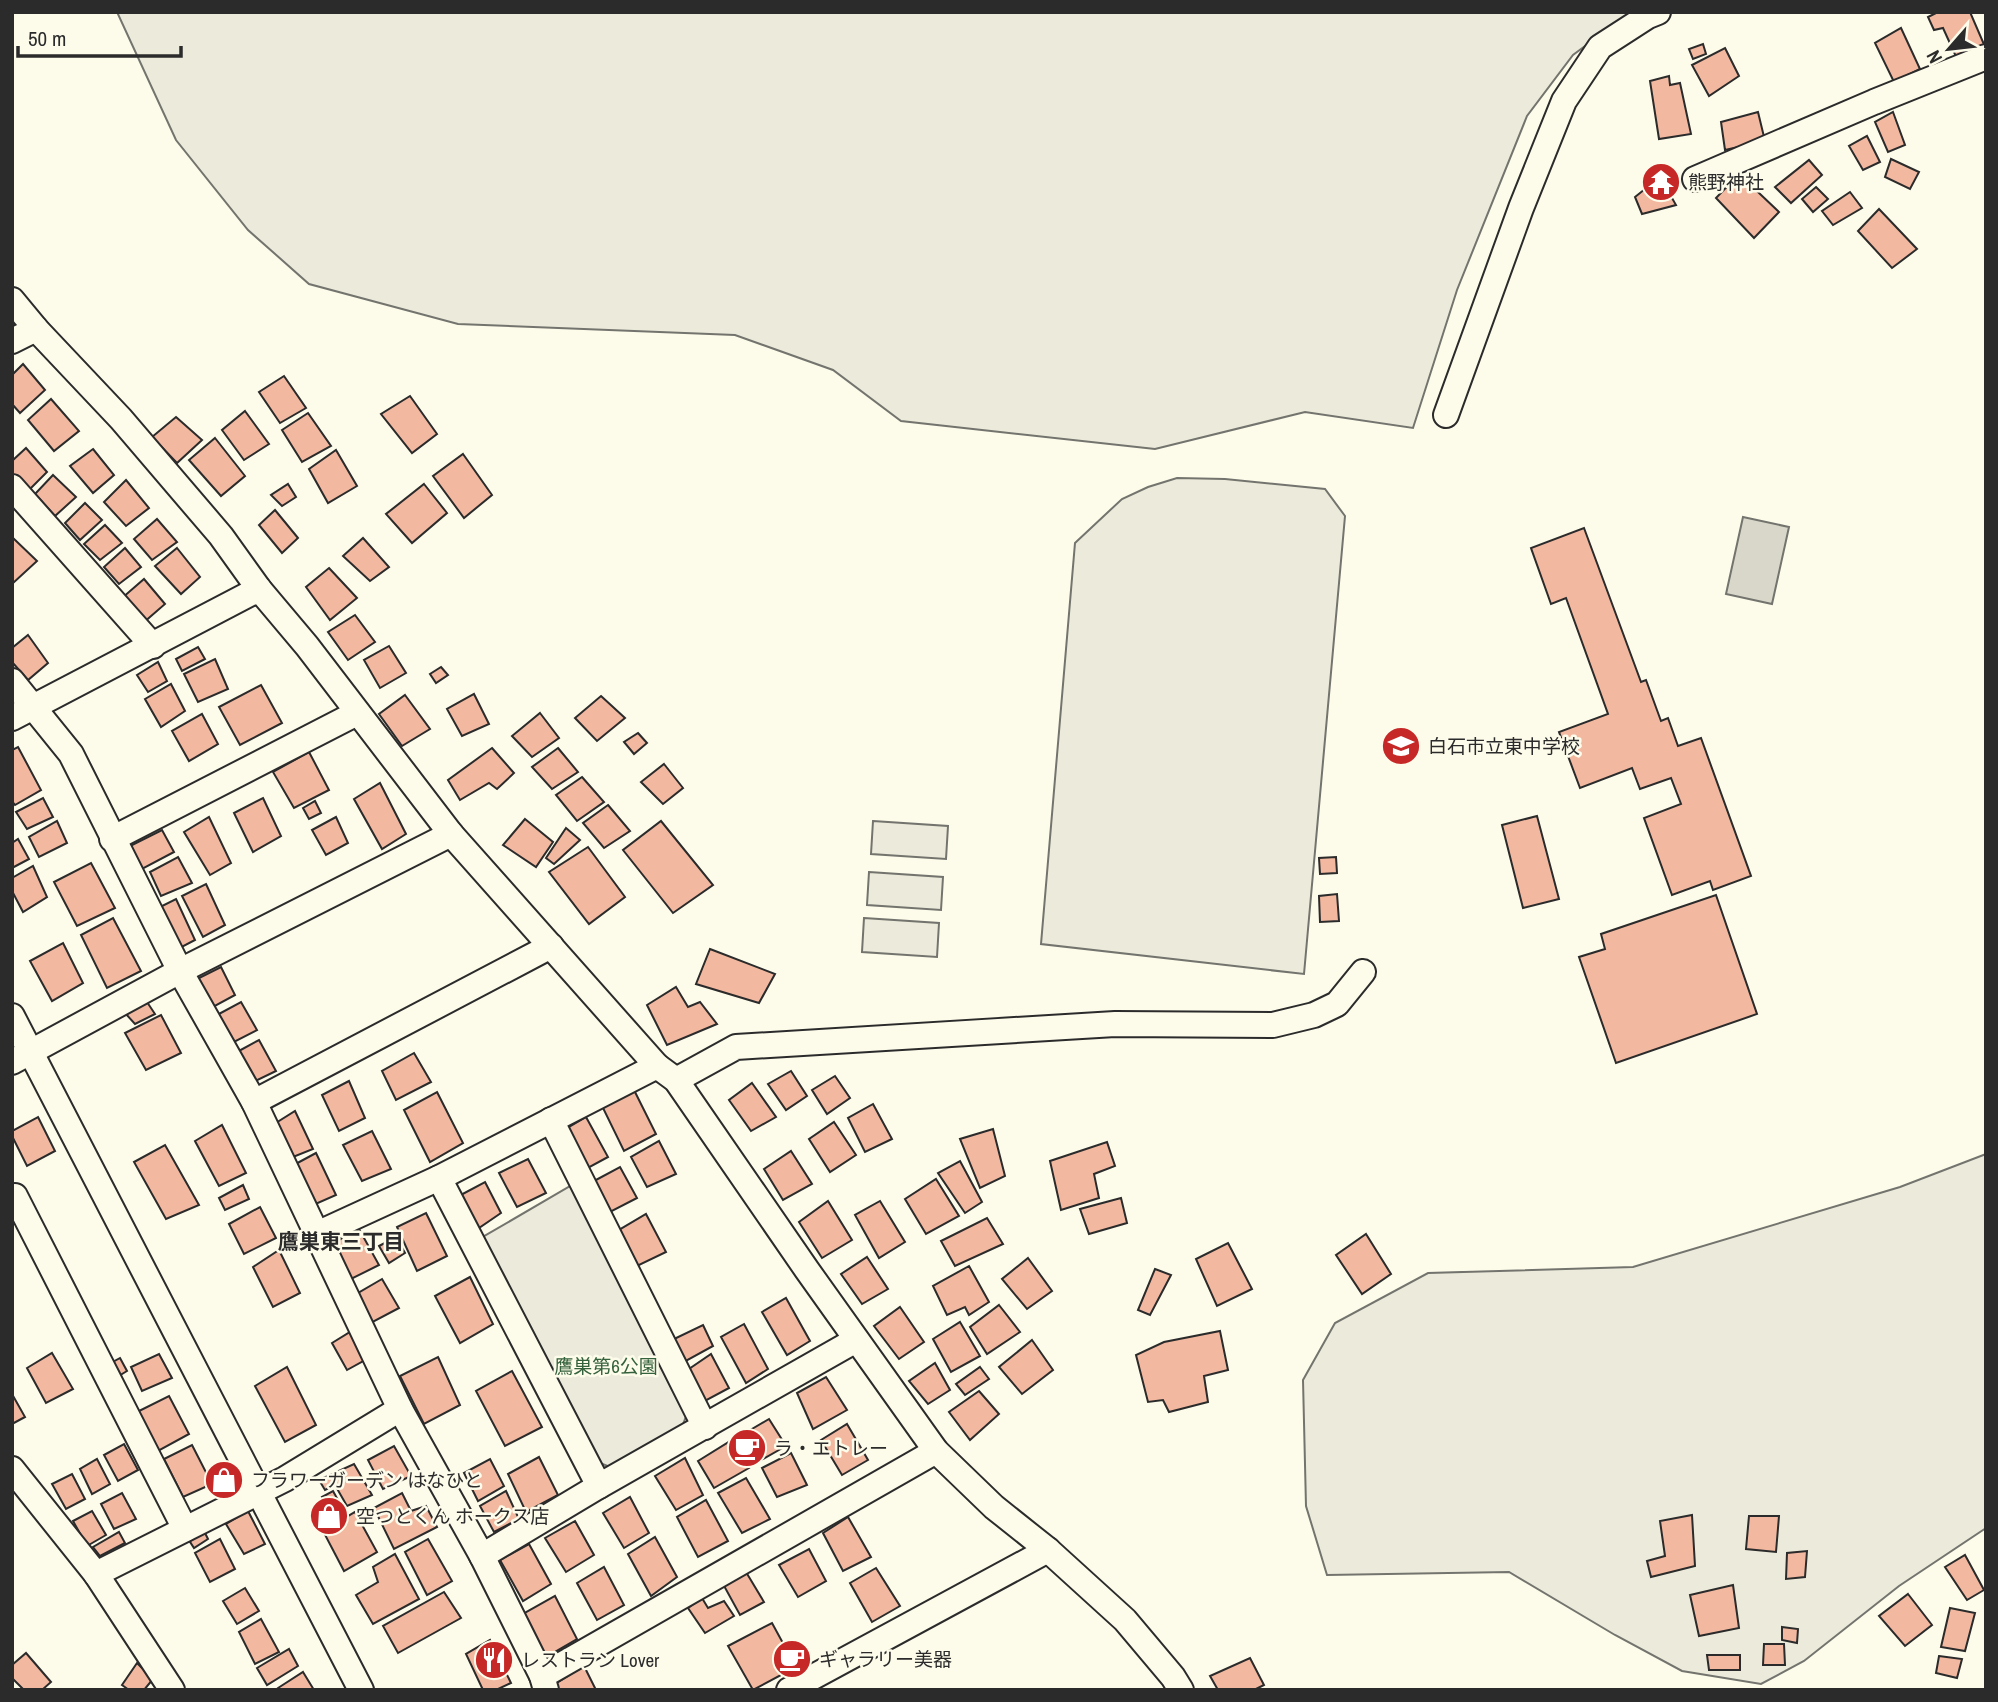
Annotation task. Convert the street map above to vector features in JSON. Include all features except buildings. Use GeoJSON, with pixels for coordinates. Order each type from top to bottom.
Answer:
{"type":"FeatureCollection","features":[{"type":"Feature","properties":{"kind":"street"},"geometry":{"type":"LineString","coordinates":[[1446,415],[1563,101],[1601,47],[1658,12]]}},
{"type":"Feature","properties":{"kind":"street"},"geometry":{"type":"LineString","coordinates":[[1695,179],[1986,57]]}},
{"type":"Feature","properties":{"kind":"street"},"geometry":{"type":"LineString","coordinates":[[12,300],[121,419],[221,536],[451,834],[666,1073],[936,1451],[995,1507],[1125,1619],[1181,1690]]}},
{"type":"Feature","properties":{"kind":"street"},"geometry":{"type":"LineString","coordinates":[[12,341],[36,329]]}},
{"type":"Feature","properties":{"kind":"street"},"geometry":{"type":"LineString","coordinates":[[12,487],[153,646]]}},
{"type":"Feature","properties":{"kind":"street"},"geometry":{"type":"LineString","coordinates":[[12,718],[260,589]]}},
{"type":"Feature","properties":{"kind":"street"},"geometry":{"type":"LineString","coordinates":[[12,681],[71,754],[180,971],[254,1102],[400,1409],[482,1556],[544,1683],[936,1451]]}},
{"type":"Feature","properties":{"kind":"street"},"geometry":{"type":"LineString","coordinates":[[112,839],[357,713]]}},
{"type":"Feature","properties":{"kind":"street"},"geometry":{"type":"LineString","coordinates":[[22,1057],[180,971],[451,834]]}},
{"type":"Feature","properties":{"kind":"street"},"geometry":{"type":"LineString","coordinates":[[254,1102],[551,946]]}},
{"type":"Feature","properties":{"kind":"street"},"geometry":{"type":"LineString","coordinates":[[317,1234],[439,1178],[551,1120],[736,1047],[1115,1024],[1273,1026],[1314,1015],[1337,1004],[1363,972]]}},
{"type":"Feature","properties":{"kind":"street"},"geometry":{"type":"LineString","coordinates":[[12,1016],[22,1057],[260,1492],[361,1690]]}},
{"type":"Feature","properties":{"kind":"street"},"geometry":{"type":"LineString","coordinates":[[551,1120],[705,1427]]}},
{"type":"Feature","properties":{"kind":"street"},"geometry":{"type":"LineString","coordinates":[[439,1178],[599,1486]]}},
{"type":"Feature","properties":{"kind":"street"},"geometry":{"type":"LineString","coordinates":[[12,1198],[15,1196],[185,1529]]}},
{"type":"Feature","properties":{"kind":"street"},"geometry":{"type":"LineString","coordinates":[[482,1556],[599,1486],[856,1340]]}},
{"type":"Feature","properties":{"kind":"street"},"geometry":{"type":"LineString","coordinates":[[96,1574],[285,1479],[400,1409]]}},
{"type":"Feature","properties":{"kind":"street"},"geometry":{"type":"LineString","coordinates":[[12,1469],[96,1574],[172,1690]]}},
{"type":"Feature","properties":{"kind":"street"},"geometry":{"type":"LineString","coordinates":[[789,1690],[1048,1550]]}},
{"type":"Feature","properties":{"kind":"green space"},"geometry":{"type":"Polygon","coordinates":[[[117,12],[1631,12],[1573,55],[1527,116],[1457,290],[1413,428],[1305,412],[1155,449],[901,421],[833,370],[735,335],[458,324],[309,284],[248,230],[176,140],[117,12]]]}},
{"type":"Feature","properties":{"kind":"green space"},"geometry":{"type":"Polygon","coordinates":[[[1177,478],[1225,479],[1325,489],[1345,516],[1304,974],[1041,944],[1075,543],[1122,499],[1177,478]]]}},
{"type":"Feature","properties":{"kind":"green space"},"geometry":{"type":"Polygon","coordinates":[[[873,821],[948,826],[946,859],[871,854],[873,821]]]}},
{"type":"Feature","properties":{"kind":"green space"},"geometry":{"type":"Polygon","coordinates":[[[869,872],[943,877],[941,910],[867,905],[869,872]]]}},
{"type":"Feature","properties":{"kind":"green space"},"geometry":{"type":"Polygon","coordinates":[[[864,918],[939,923],[937,957],[862,952],[864,918]]]}},
{"type":"Feature","properties":{"kind":"green space"},"geometry":{"type":"Polygon","coordinates":[[[1986,1154],[1986,1528],[1899,1586],[1804,1661],[1761,1684],[1682,1671],[1509,1572],[1327,1575],[1306,1506],[1303,1380],[1335,1323],[1428,1273],[1633,1267],[1900,1187],[1986,1154]]]}},
{"type":"Feature","properties":{"kind":"green space","name":"鷹巣第6公園"},"geometry":{"type":"Polygon","coordinates":[[[572,1185],[688,1411],[682,1427],[615,1469],[595,1461],[481,1238],[572,1185]]]}},
{"type":"Feature","properties":{"kind":"shaded area"},"geometry":{"type":"Polygon","coordinates":[[[1743,517],[1789,527],[1772,604],[1726,594],[1743,517]]]}},
{"type":"Feature","properties":{"kind":"place","name":"熊野神社"},"geometry":{"type":"Point","coordinates":[1661,182]}},
{"type":"Feature","properties":{"kind":"place","name":"白石市立東中学校"},"geometry":{"type":"Point","coordinates":[1401,746]}},
{"type":"Feature","properties":{"kind":"place","name":"ラ・エトレー"},"geometry":{"type":"Point","coordinates":[747,1448]}},
{"type":"Feature","properties":{"kind":"place","name":"フラワーガーデン はなひと"},"geometry":{"type":"Point","coordinates":[224,1480]}},
{"type":"Feature","properties":{"kind":"place","name":"空つとくん ホークス店"},"geometry":{"type":"Point","coordinates":[329,1516]}},
{"type":"Feature","properties":{"kind":"place","name":"ギャラリー美器"},"geometry":{"type":"Point","coordinates":[792,1659]}},
{"type":"Feature","properties":{"kind":"place","name":"レストラン Lover"},"geometry":{"type":"Point","coordinates":[494,1660]}},
{"type":"Feature","properties":{"kind":"district","name":"鷹巣東三丁目"},"geometry":{"type":"Point","coordinates":[341,1241]}}]}
